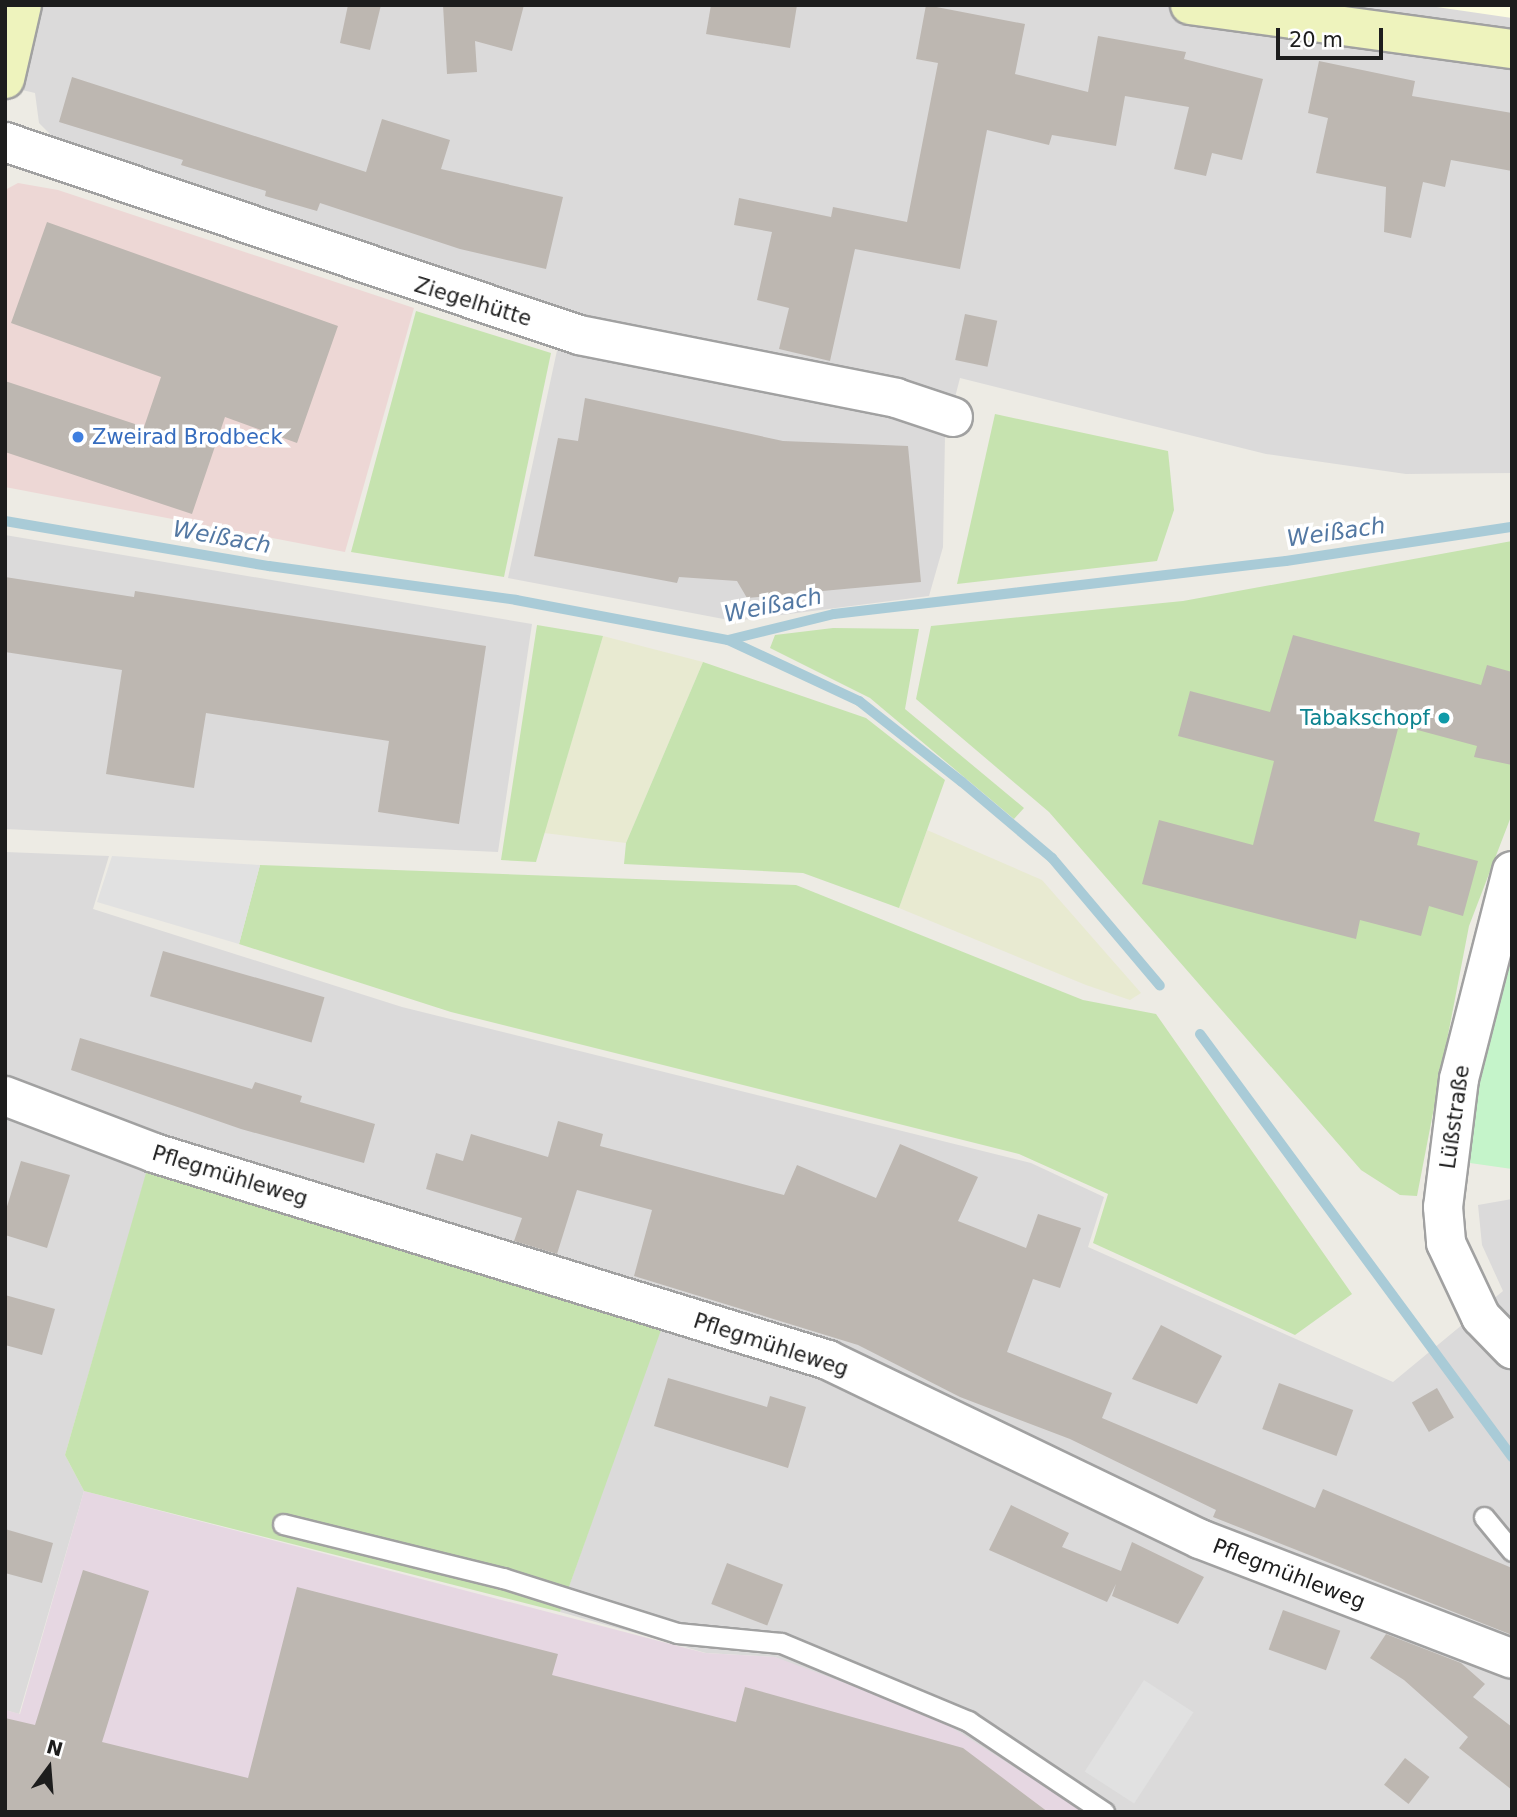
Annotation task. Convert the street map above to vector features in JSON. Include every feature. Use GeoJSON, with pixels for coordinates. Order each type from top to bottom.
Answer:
{"type":"FeatureCollection","features":[{"type":"Feature","properties":{"kind":"street"},"geometry":{"type":"LineString","coordinates":[[5,79],[22,5]]}},
{"type":"Feature","properties":{"kind":"street"},"geometry":{"type":"LineString","coordinates":[[1190,5],[1512,49]]}},
{"type":"Feature","properties":{"kind":"street","name":"Ziegelhütte"},"geometry":{"type":"LineString","coordinates":[[5,142],[579,335],[896,398],[953,417]]}},
{"type":"Feature","properties":{"kind":"street","name":"Lüßstraße"},"geometry":{"type":"LineString","coordinates":[[1512,871],[1459,1079],[1443,1207],[1446,1243],[1481,1317],[1512,1349]]}},
{"type":"Feature","properties":{"kind":"street","name":"Pflegmühleweg"},"geometry":{"type":"LineString","coordinates":[[5,1096],[153,1153],[828,1360],[1200,1539],[1512,1659]]}},
{"type":"Feature","properties":{"kind":"lane"},"geometry":{"type":"LineString","coordinates":[[1484,1517],[1512,1551]]}},
{"type":"Feature","properties":{"kind":"lane"},"geometry":{"type":"LineString","coordinates":[[283,1524],[503,1578],[677,1633],[781,1643],[968,1721],[1104,1812]]}},
{"type":"Feature","properties":{"kind":"shaded area"},"geometry":{"type":"Polygon","coordinates":[[[5,5],[1512,5],[1512,473],[1406,474],[1266,454],[960,378],[945,436],[943,547],[929,596],[734,621],[508,578],[564,318],[68,149],[70,143],[53,137],[39,123],[35,93],[5,86],[5,5]]]}},
{"type":"Feature","properties":{"kind":"shaded area"},"geometry":{"type":"Polygon","coordinates":[[[1423,5],[1512,5],[1512,18],[1423,5]]]}},
{"type":"Feature","properties":{"kind":"shaded area"},"geometry":{"type":"Polygon","coordinates":[[[18,183],[58,190],[414,308],[345,552],[5,487],[5,190],[18,183]]]}},
{"type":"Feature","properties":{"kind":"shaded area"},"geometry":{"type":"Polygon","coordinates":[[[5,535],[532,624],[498,852],[5,829],[5,535]]]}},
{"type":"Feature","properties":{"kind":"shaded area"},"geometry":{"type":"Polygon","coordinates":[[[603,636],[703,662],[626,843],[544,833],[603,636]]]}},
{"type":"Feature","properties":{"kind":"shaded area"},"geometry":{"type":"Polygon","coordinates":[[[927,830],[1042,880],[1141,993],[1130,1000],[1086,985],[899,908],[927,830]]]}},
{"type":"Feature","properties":{"kind":"shaded area"},"geometry":{"type":"Polygon","coordinates":[[[5,852],[109,856],[93,909],[402,1007],[1031,1163],[1104,1197],[1088,1247],[1393,1382],[1503,1291],[1482,1245],[1478,1205],[1512,1199],[1512,1812],[1085,1812],[775,1657],[706,1653],[560,1612],[670,1300],[158,1134],[65,1455],[84,1491],[19,1714],[5,1710],[5,852]]]}},
{"type":"Feature","properties":{"kind":"shaded area"},"geometry":{"type":"Polygon","coordinates":[[[112,856],[260,865],[239,944],[97,902],[112,856]]]}},
{"type":"Feature","properties":{"kind":"shaded area"},"geometry":{"type":"Polygon","coordinates":[[[84,1491],[705,1653],[775,1657],[934,1716],[1085,1812],[5,1812],[5,1710],[20,1714],[84,1491]]]}},
{"type":"Feature","properties":{"kind":"shaded area"},"geometry":{"type":"Polygon","coordinates":[[[1144,1680],[1193,1712],[1134,1804],[1085,1771],[1144,1680]]]}},
{"type":"Feature","properties":{"kind":"green space"},"geometry":{"type":"Polygon","coordinates":[[[416,311],[551,353],[504,577],[351,552],[416,311]]]}},
{"type":"Feature","properties":{"kind":"green space"},"geometry":{"type":"Polygon","coordinates":[[[995,414],[1168,451],[1174,510],[1157,561],[957,584],[995,414]]]}},
{"type":"Feature","properties":{"kind":"green space"},"geometry":{"type":"Polygon","coordinates":[[[1512,541],[1512,814],[1469,926],[1417,1196],[1400,1195],[1361,1170],[1049,812],[916,699],[931,626],[1183,601],[1512,541]]]}},
{"type":"Feature","properties":{"kind":"green space"},"geometry":{"type":"Polygon","coordinates":[[[537,625],[603,636],[536,862],[501,860],[537,625]]]}},
{"type":"Feature","properties":{"kind":"green space"},"geometry":{"type":"Polygon","coordinates":[[[833,628],[919,629],[905,709],[1024,808],[1014,819],[870,698],[770,648],[775,635],[833,628]]]}},
{"type":"Feature","properties":{"kind":"green space"},"geometry":{"type":"Polygon","coordinates":[[[703,662],[866,718],[945,780],[899,908],[803,873],[624,864],[626,843],[703,662]]]}},
{"type":"Feature","properties":{"kind":"green space"},"geometry":{"type":"Polygon","coordinates":[[[260,865],[796,885],[1083,1000],[1156,1014],[1352,1294],[1295,1335],[1093,1243],[1108,1194],[1019,1154],[451,1012],[239,944],[260,865]]]}},
{"type":"Feature","properties":{"kind":"green space"},"geometry":{"type":"Polygon","coordinates":[[[1512,957],[1512,1169],[1470,1163],[1474,1102],[1512,957]]]}},
{"type":"Feature","properties":{"kind":"green space"},"geometry":{"type":"Polygon","coordinates":[[[148,1166],[661,1330],[560,1612],[84,1491],[65,1455],[148,1166]]]}},
{"type":"Feature","properties":{"kind":"building"},"geometry":{"type":"Polygon","coordinates":[[[348,5],[381,5],[370,50],[340,43],[348,5]]]}},
{"type":"Feature","properties":{"kind":"building"},"geometry":{"type":"Polygon","coordinates":[[[443,5],[524,5],[512,51],[475,41],[477,72],[447,74],[443,5]]]}},
{"type":"Feature","properties":{"kind":"building"},"geometry":{"type":"Polygon","coordinates":[[[711,5],[797,5],[790,48],[706,34],[711,5]]]}},
{"type":"Feature","properties":{"kind":"building"},"geometry":{"type":"Polygon","coordinates":[[[926,5],[1025,24],[1015,74],[1088,92],[1098,36],[1186,52],[1184,59],[1263,79],[1242,160],[1212,153],[1206,176],[1174,169],[1189,107],[1125,96],[1116,146],[1052,135],[1049,145],[987,130],[960,269],[855,249],[830,361],[779,349],[789,308],[757,300],[772,232],[734,225],[739,198],[831,217],[833,207],[907,222],[938,63],[916,59],[926,5]]]}},
{"type":"Feature","properties":{"kind":"building"},"geometry":{"type":"Polygon","coordinates":[[[1319,61],[1415,81],[1412,96],[1512,113],[1512,171],[1451,160],[1445,187],[1423,182],[1411,238],[1384,232],[1386,187],[1316,173],[1328,118],[1308,113],[1319,61]]]}},
{"type":"Feature","properties":{"kind":"building"},"geometry":{"type":"Polygon","coordinates":[[[72,77],[366,172],[382,119],[450,140],[441,169],[563,197],[546,269],[460,249],[320,203],[317,211],[265,196],[266,191],[181,165],[183,160],[59,122],[72,77]]]}},
{"type":"Feature","properties":{"kind":"building"},"geometry":{"type":"Polygon","coordinates":[[[47,222],[338,326],[297,443],[225,417],[192,514],[5,452],[5,381],[144,427],[161,377],[11,323],[47,222]]]}},
{"type":"Feature","properties":{"kind":"building"},"geometry":{"type":"Polygon","coordinates":[[[965,314],[997,321],[988,367],[955,360],[965,314]]]}},
{"type":"Feature","properties":{"kind":"building"},"geometry":{"type":"Polygon","coordinates":[[[585,398],[783,441],[908,446],[921,582],[747,598],[737,581],[679,577],[677,583],[534,556],[558,438],[578,441],[585,398]]]}},
{"type":"Feature","properties":{"kind":"building"},"geometry":{"type":"Polygon","coordinates":[[[5,577],[134,597],[135,591],[486,646],[459,824],[378,812],[389,741],[206,713],[194,788],[106,774],[122,670],[5,652],[5,577]]]}},
{"type":"Feature","properties":{"kind":"building"},"geometry":{"type":"Polygon","coordinates":[[[1293,635],[1481,685],[1487,665],[1512,672],[1512,765],[1474,757],[1477,746],[1399,725],[1374,821],[1420,833],[1417,845],[1478,861],[1463,916],[1429,906],[1421,936],[1360,920],[1356,939],[1142,884],[1159,820],[1253,845],[1274,761],[1178,736],[1190,691],[1270,712],[1293,635]]]}},
{"type":"Feature","properties":{"kind":"building"},"geometry":{"type":"Polygon","coordinates":[[[163,951],[324,997],[312,1042],[150,996],[163,951]]]}},
{"type":"Feature","properties":{"kind":"building"},"geometry":{"type":"Polygon","coordinates":[[[80,1038],[252,1089],[255,1082],[302,1096],[300,1102],[375,1124],[364,1163],[241,1129],[71,1070],[80,1038]]]}},
{"type":"Feature","properties":{"kind":"building"},"geometry":{"type":"Polygon","coordinates":[[[558,1121],[603,1134],[600,1146],[784,1195],[797,1165],[876,1198],[900,1144],[978,1177],[958,1221],[1026,1248],[1038,1214],[1081,1228],[1060,1288],[1033,1279],[1007,1352],[1112,1393],[1102,1418],[1315,1508],[1323,1489],[1512,1568],[1512,1635],[1213,1517],[1216,1510],[1070,1439],[960,1397],[858,1345],[634,1276],[652,1210],[577,1190],[557,1254],[514,1241],[522,1218],[426,1189],[436,1153],[463,1161],[471,1134],[548,1157],[558,1121]]]}},
{"type":"Feature","properties":{"kind":"building"},"geometry":{"type":"Polygon","coordinates":[[[21,1161],[70,1175],[47,1248],[5,1235],[5,1213],[21,1161]]]}},
{"type":"Feature","properties":{"kind":"building"},"geometry":{"type":"Polygon","coordinates":[[[5,1295],[55,1309],[42,1355],[5,1345],[5,1295]]]}},
{"type":"Feature","properties":{"kind":"building"},"geometry":{"type":"Polygon","coordinates":[[[1161,1325],[1222,1356],[1197,1404],[1132,1379],[1161,1325]]]}},
{"type":"Feature","properties":{"kind":"building"},"geometry":{"type":"Polygon","coordinates":[[[668,1378],[767,1407],[770,1396],[806,1407],[788,1468],[654,1426],[668,1378]]]}},
{"type":"Feature","properties":{"kind":"building"},"geometry":{"type":"Polygon","coordinates":[[[1279,1383],[1353,1410],[1336,1456],[1262,1429],[1279,1383]]]}},
{"type":"Feature","properties":{"kind":"building"},"geometry":{"type":"Polygon","coordinates":[[[1437,1388],[1454,1417],[1429,1432],[1412,1402],[1437,1388]]]}},
{"type":"Feature","properties":{"kind":"building"},"geometry":{"type":"Polygon","coordinates":[[[1011,1505],[1069,1533],[1062,1547],[1121,1571],[1132,1542],[1204,1577],[1178,1624],[1112,1596],[1116,1584],[1107,1602],[989,1550],[1011,1505]]]}},
{"type":"Feature","properties":{"kind":"building"},"geometry":{"type":"Polygon","coordinates":[[[5,1529],[53,1543],[42,1583],[5,1573],[5,1529]]]}},
{"type":"Feature","properties":{"kind":"building"},"geometry":{"type":"Polygon","coordinates":[[[727,1563],[783,1585],[767,1626],[711,1604],[727,1563]]]}},
{"type":"Feature","properties":{"kind":"building"},"geometry":{"type":"Polygon","coordinates":[[[83,1570],[149,1591],[102,1742],[248,1778],[297,1587],[558,1654],[552,1675],[736,1722],[745,1687],[963,1748],[1048,1812],[5,1812],[5,1718],[35,1725],[83,1570]]]}},
{"type":"Feature","properties":{"kind":"building"},"geometry":{"type":"Polygon","coordinates":[[[1283,1610],[1340,1631],[1326,1670],[1269,1649],[1283,1610]]]}},
{"type":"Feature","properties":{"kind":"building"},"geometry":{"type":"Polygon","coordinates":[[[1386,1634],[1461,1663],[1485,1684],[1473,1697],[1512,1727],[1512,1790],[1459,1748],[1468,1737],[1404,1680],[1370,1658],[1386,1634]]]}},
{"type":"Feature","properties":{"kind":"building"},"geometry":{"type":"Polygon","coordinates":[[[1405,1758],[1429,1777],[1408,1804],[1384,1785],[1405,1758]]]}},
{"type":"Feature","properties":{"kind":"waterway","name":"Weißach"},"geometry":{"type":"LineString","coordinates":[[5,521],[269,566],[516,600],[728,640],[834,614],[1286,561],[1512,527]]}},
{"type":"Feature","properties":{"kind":"waterway"},"geometry":{"type":"LineString","coordinates":[[728,640],[859,701],[962,782],[1052,858],[1160,986]]}},
{"type":"Feature","properties":{"kind":"waterway"},"geometry":{"type":"LineString","coordinates":[[1200,1034],[1512,1457]]}},
{"type":"Feature","properties":{"kind":"place","name":"Zweirad Brodbeck"},"geometry":{"type":"Point","coordinates":[78,437]}},
{"type":"Feature","properties":{"kind":"place","name":"Tabakschopf"},"geometry":{"type":"Point","coordinates":[1444,718]}}]}
